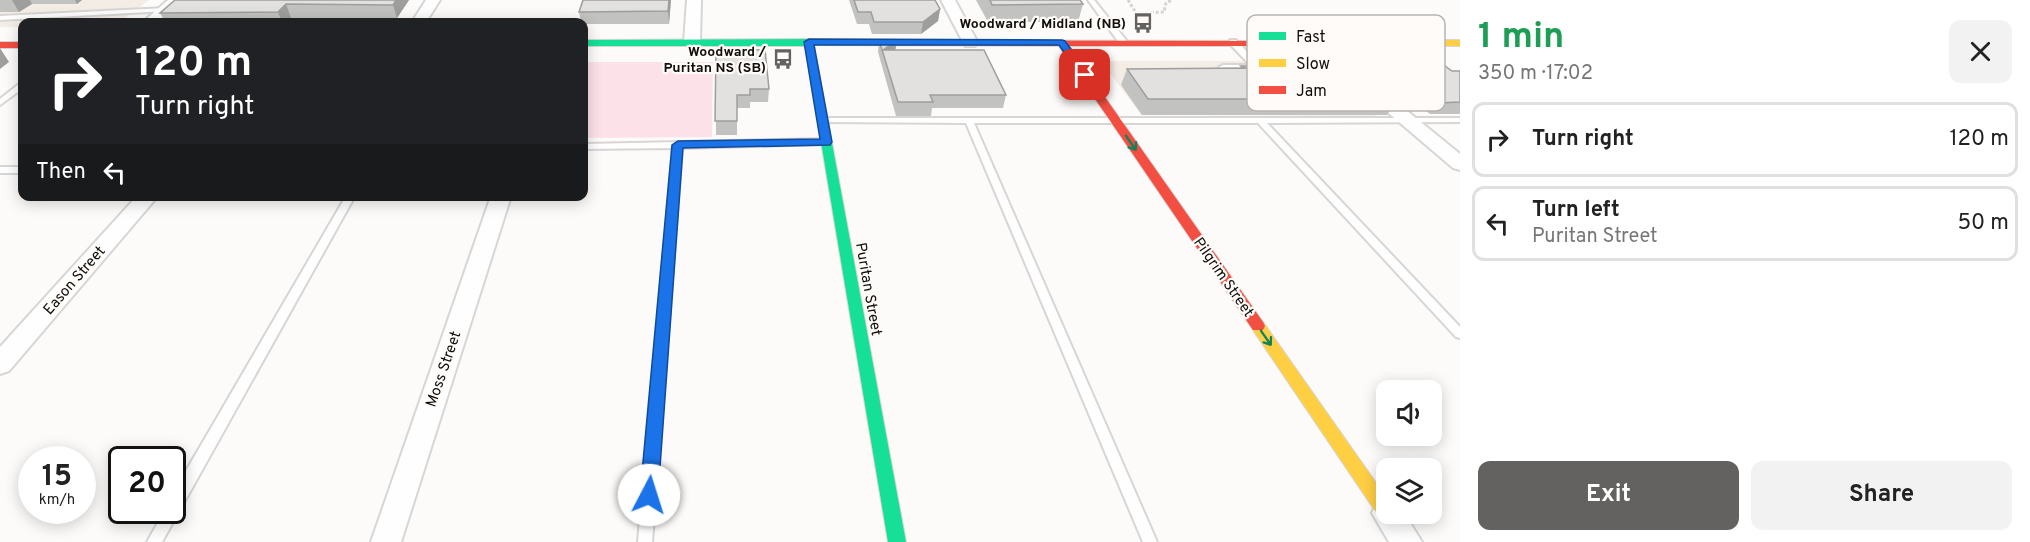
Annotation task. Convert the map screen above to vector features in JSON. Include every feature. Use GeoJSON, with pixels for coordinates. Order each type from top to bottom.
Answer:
{"type":"FeatureCollection","features":[{"type":"Feature","properties":{"kind":"street"},"geometry":{"type":"LineString","coordinates":[[422,18],[433,0]]}},
{"type":"Feature","properties":{"kind":"street"},"geometry":{"type":"LineString","coordinates":[[692,42],[694,0]]}},
{"type":"Feature","properties":{"kind":"street"},"geometry":{"type":"LineString","coordinates":[[948,0],[970,43]]}},
{"type":"Feature","properties":{"kind":"street"},"geometry":{"type":"LineString","coordinates":[[155,18],[171,5]]}},
{"type":"Feature","properties":{"kind":"street","name":"Puritan Street"},"geometry":{"type":"LineString","coordinates":[[809,42],[897,542]]}},
{"type":"Feature","properties":{"kind":"street"},"geometry":{"type":"LineString","coordinates":[[588,43],[1247,42]]}},
{"type":"Feature","properties":{"kind":"street","name":"Pilgrim Street"},"geometry":{"type":"LineString","coordinates":[[1062,43],[1376,498]]}},
{"type":"Feature","properties":{"kind":"street"},"geometry":{"type":"LineString","coordinates":[[0,45],[18,45]]}},
{"type":"Feature","properties":{"kind":"street"},"geometry":{"type":"LineString","coordinates":[[1397,111],[1460,164]]}},
{"type":"Feature","properties":{"kind":"street","name":"Eason Street"},"geometry":{"type":"LineString","coordinates":[[0,364],[144,201]]}},
{"type":"Feature","properties":{"kind":"street","name":"Moss Street"},"geometry":{"type":"LineString","coordinates":[[386,542],[499,201]]}},
{"type":"Feature","properties":{"kind":"street","name":"Pilgrim Street"},"geometry":{"type":"LineString","coordinates":[[1394,524],[1407,542]]}},
{"type":"Feature","properties":{"kind":"lane"},"geometry":{"type":"LineString","coordinates":[[1091,0],[1123,42]]}},
{"type":"Feature","properties":{"kind":"lane"},"geometry":{"type":"LineString","coordinates":[[0,18],[171,5]]}},
{"type":"Feature","properties":{"kind":"lane"},"geometry":{"type":"LineString","coordinates":[[1233,42],[1247,60]]}},
{"type":"Feature","properties":{"kind":"lane"},"geometry":{"type":"LineString","coordinates":[[1244,80],[1223,67],[1247,68]]}},
{"type":"Feature","properties":{"kind":"lane"},"geometry":{"type":"LineString","coordinates":[[1213,75],[1235,76]]}},
{"type":"Feature","properties":{"kind":"lane"},"geometry":{"type":"LineString","coordinates":[[0,103],[18,90]]}},
{"type":"Feature","properties":{"kind":"lane"},"geometry":{"type":"LineString","coordinates":[[0,93],[14,93]]}},
{"type":"Feature","properties":{"kind":"lane"},"geometry":{"type":"LineString","coordinates":[[822,120],[1460,120]]}},
{"type":"Feature","properties":{"kind":"lane"},"geometry":{"type":"LineString","coordinates":[[969,121],[1150,542]]}},
{"type":"Feature","properties":{"kind":"lane"},"geometry":{"type":"LineString","coordinates":[[1260,121],[1460,334]]}},
{"type":"Feature","properties":{"kind":"lane"},"geometry":{"type":"LineString","coordinates":[[588,146],[826,142]]}},
{"type":"Feature","properties":{"kind":"lane"},"geometry":{"type":"LineString","coordinates":[[645,542],[678,145]]}},
{"type":"Feature","properties":{"kind":"lane"},"geometry":{"type":"LineString","coordinates":[[0,170],[18,170]]}},
{"type":"Feature","properties":{"kind":"lane"},"geometry":{"type":"LineString","coordinates":[[186,485],[348,201]]}},
{"type":"Feature","properties":{"kind":"lane"},"geometry":{"type":"LineString","coordinates":[[154,542],[164,524]]}},
{"type":"Feature","properties":{"kind":"path"},"geometry":{"type":"LineString","coordinates":[[1128,0],[1136,13],[1164,12],[1166,3],[1172,0]]}},
{"type":"Feature","properties":{"kind":"shaded area"},"geometry":{"type":"Polygon","coordinates":[[[0,0],[149,0],[125,18],[18,18],[18,27],[0,27],[0,0]]]}},
{"type":"Feature","properties":{"kind":"shaded area"},"geometry":{"type":"Polygon","coordinates":[[[1101,61],[1247,61],[1247,111],[1371,111],[1377,116],[1141,115],[1101,61]]]}},
{"type":"Feature","properties":{"kind":"shaded area"},"geometry":{"type":"Polygon","coordinates":[[[588,62],[713,62],[712,137],[588,138],[588,62]]]}},
{"type":"Feature","properties":{"kind":"building"},"geometry":{"type":"Polygon","coordinates":[[[175,0],[396,0],[393,5],[286,4],[278,12],[160,13],[175,0]]]}},
{"type":"Feature","properties":{"kind":"building"},"geometry":{"type":"Polygon","coordinates":[[[583,0],[669,0],[668,11],[579,12],[583,0]]]}},
{"type":"Feature","properties":{"kind":"building"},"geometry":{"type":"Polygon","coordinates":[[[854,0],[935,0],[940,9],[923,22],[874,22],[871,12],[858,12],[854,0]]]}},
{"type":"Feature","properties":{"kind":"building"},"geometry":{"type":"Polygon","coordinates":[[[990,0],[1080,0],[1083,4],[992,5],[990,0]]]}},
{"type":"Feature","properties":{"kind":"building"},"geometry":{"type":"Polygon","coordinates":[[[879,40],[897,40],[883,50],[984,50],[1006,95],[930,95],[933,102],[898,102],[879,40]]]}},
{"type":"Feature","properties":{"kind":"building"},"geometry":{"type":"Polygon","coordinates":[[[716,49],[765,50],[769,89],[750,89],[750,95],[737,95],[737,121],[715,121],[716,49]]]}},
{"type":"Feature","properties":{"kind":"building"},"geometry":{"type":"Polygon","coordinates":[[[1445,66],[1452,71],[1460,71],[1460,102],[1445,103],[1445,66]]]}},
{"type":"Feature","properties":{"kind":"building"},"geometry":{"type":"Polygon","coordinates":[[[1247,68],[1247,99],[1148,99],[1127,69],[1247,68]]]}},
{"type":"Feature","properties":{"kind":"traffic: fast"},"geometry":{"type":"LineString","coordinates":[[809,42],[897,542]]}},
{"type":"Feature","properties":{"kind":"traffic: fast"},"geometry":{"type":"LineString","coordinates":[[588,43],[814,43]]}},
{"type":"Feature","properties":{"kind":"traffic: slow"},"geometry":{"type":"LineString","coordinates":[[1445,43],[1460,43]]}},
{"type":"Feature","properties":{"kind":"traffic: slow"},"geometry":{"type":"LineString","coordinates":[[1258,326],[1376,497]]}},
{"type":"Feature","properties":{"kind":"traffic: jam"},"geometry":{"type":"LineString","coordinates":[[814,43],[1247,43]]}},
{"type":"Feature","properties":{"kind":"traffic: jam"},"geometry":{"type":"LineString","coordinates":[[1062,43],[1258,326]]}},
{"type":"Feature","properties":{"kind":"traffic: jam"},"geometry":{"type":"LineString","coordinates":[[0,45],[18,45]]}},
{"type":"Feature","properties":{"kind":"place","name":"Woodward / Midland (NB)"},"geometry":{"type":"Point","coordinates":[1143,23]}},
{"type":"Feature","properties":{"kind":"place","name":"Woodward / Puritan NS (SB)"},"geometry":{"type":"Point","coordinates":[783,59]}},
{"type":"Feature","properties":{"kind":"route"},"geometry":{"type":"LineString","coordinates":[[649,495],[678,145],[826,142],[809,42],[1062,43],[1085,75]]}}]}
